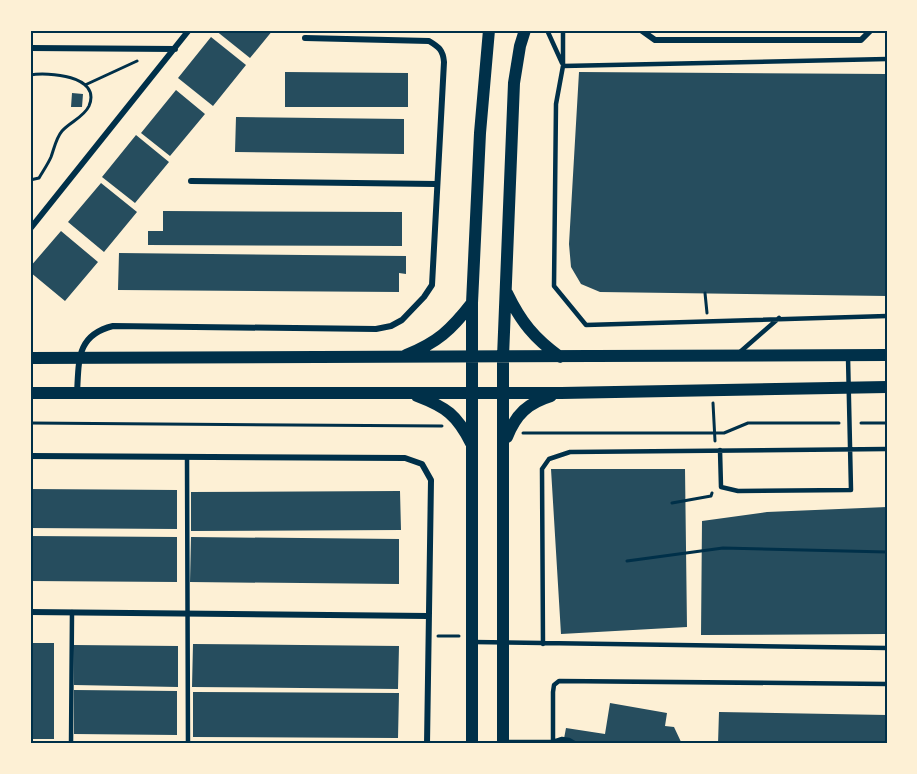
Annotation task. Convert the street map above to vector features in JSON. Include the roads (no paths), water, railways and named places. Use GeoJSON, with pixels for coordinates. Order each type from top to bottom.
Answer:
{"type":"FeatureCollection","features":[{"type":"Feature","properties":{"kind":"main road"},"geometry":{"type":"LineString","coordinates":[[472,744],[474,393],[471,357],[472,303],[480,133],[489,30]]}},
{"type":"Feature","properties":{"kind":"main road"},"geometry":{"type":"LineString","coordinates":[[502,743],[503,357],[514,83],[525,30]]}},
{"type":"Feature","properties":{"kind":"main road"},"geometry":{"type":"LineString","coordinates":[[506,292],[517,314],[530,332],[560,357]]}},
{"type":"Feature","properties":{"kind":"main road"},"geometry":{"type":"LineString","coordinates":[[399,358],[430,346],[451,328],[472,303]]}},
{"type":"Feature","properties":{"kind":"main road"},"geometry":{"type":"LineString","coordinates":[[30,358],[887,355]]}},
{"type":"Feature","properties":{"kind":"main road"},"geometry":{"type":"LineString","coordinates":[[30,393],[561,393],[887,387]]}},
{"type":"Feature","properties":{"kind":"main road"},"geometry":{"type":"LineString","coordinates":[[504,445],[513,422],[522,411],[536,400],[561,393]]}},
{"type":"Feature","properties":{"kind":"main road"},"geometry":{"type":"LineString","coordinates":[[410,394],[432,402],[456,418],[473,447]]}},
{"type":"Feature","properties":{"kind":"street"},"geometry":{"type":"LineString","coordinates":[[30,229],[189,30]]}},
{"type":"Feature","properties":{"kind":"street"},"geometry":{"type":"LineString","coordinates":[[641,30],[655,40],[861,40],[871,30]]}},
{"type":"Feature","properties":{"kind":"street"},"geometry":{"type":"LineString","coordinates":[[77,393],[80,358],[88,338],[98,329],[113,326],[376,329],[392,326],[402,320],[432,285],[443,52],[429,41],[305,38]]}},
{"type":"Feature","properties":{"kind":"street"},"geometry":{"type":"LineString","coordinates":[[30,48],[175,48]]}},
{"type":"Feature","properties":{"kind":"street"},"geometry":{"type":"LineString","coordinates":[[191,182],[436,184]]}},
{"type":"Feature","properties":{"kind":"street"},"geometry":{"type":"LineString","coordinates":[[30,456],[405,458],[422,464],[431,480],[427,744]]}},
{"type":"Feature","properties":{"kind":"street"},"geometry":{"type":"LineString","coordinates":[[30,612],[428,616]]}},
{"type":"Feature","properties":{"kind":"lane"},"geometry":{"type":"LineString","coordinates":[[547,30],[563,66]]}},
{"type":"Feature","properties":{"kind":"lane"},"geometry":{"type":"LineString","coordinates":[[563,30],[563,66],[556,104],[554,286],[586,325],[887,316]]}},
{"type":"Feature","properties":{"kind":"lane"},"geometry":{"type":"LineString","coordinates":[[563,66],[887,59]]}},
{"type":"Feature","properties":{"kind":"lane"},"geometry":{"type":"LineString","coordinates":[[736,356],[778,318]]}},
{"type":"Feature","properties":{"kind":"lane"},"geometry":{"type":"LineString","coordinates":[[720,450],[721,487],[738,491],[851,490],[848,354]]}},
{"type":"Feature","properties":{"kind":"lane"},"geometry":{"type":"LineString","coordinates":[[543,644],[542,469],[549,459],[570,452],[887,449]]}},
{"type":"Feature","properties":{"kind":"lane"},"geometry":{"type":"LineString","coordinates":[[187,457],[188,744]]}},
{"type":"Feature","properties":{"kind":"lane"},"geometry":{"type":"LineString","coordinates":[[71,744],[72,612]]}},
{"type":"Feature","properties":{"kind":"lane"},"geometry":{"type":"LineString","coordinates":[[472,639],[503,643],[543,644],[887,648]]}},
{"type":"Feature","properties":{"kind":"lane"},"geometry":{"type":"LineString","coordinates":[[553,743],[554,686],[559,681],[887,684]]}},
{"type":"Feature","properties":{"kind":"lane"},"geometry":{"type":"LineString","coordinates":[[502,743],[553,743],[569,740],[576,744]]}}]}
